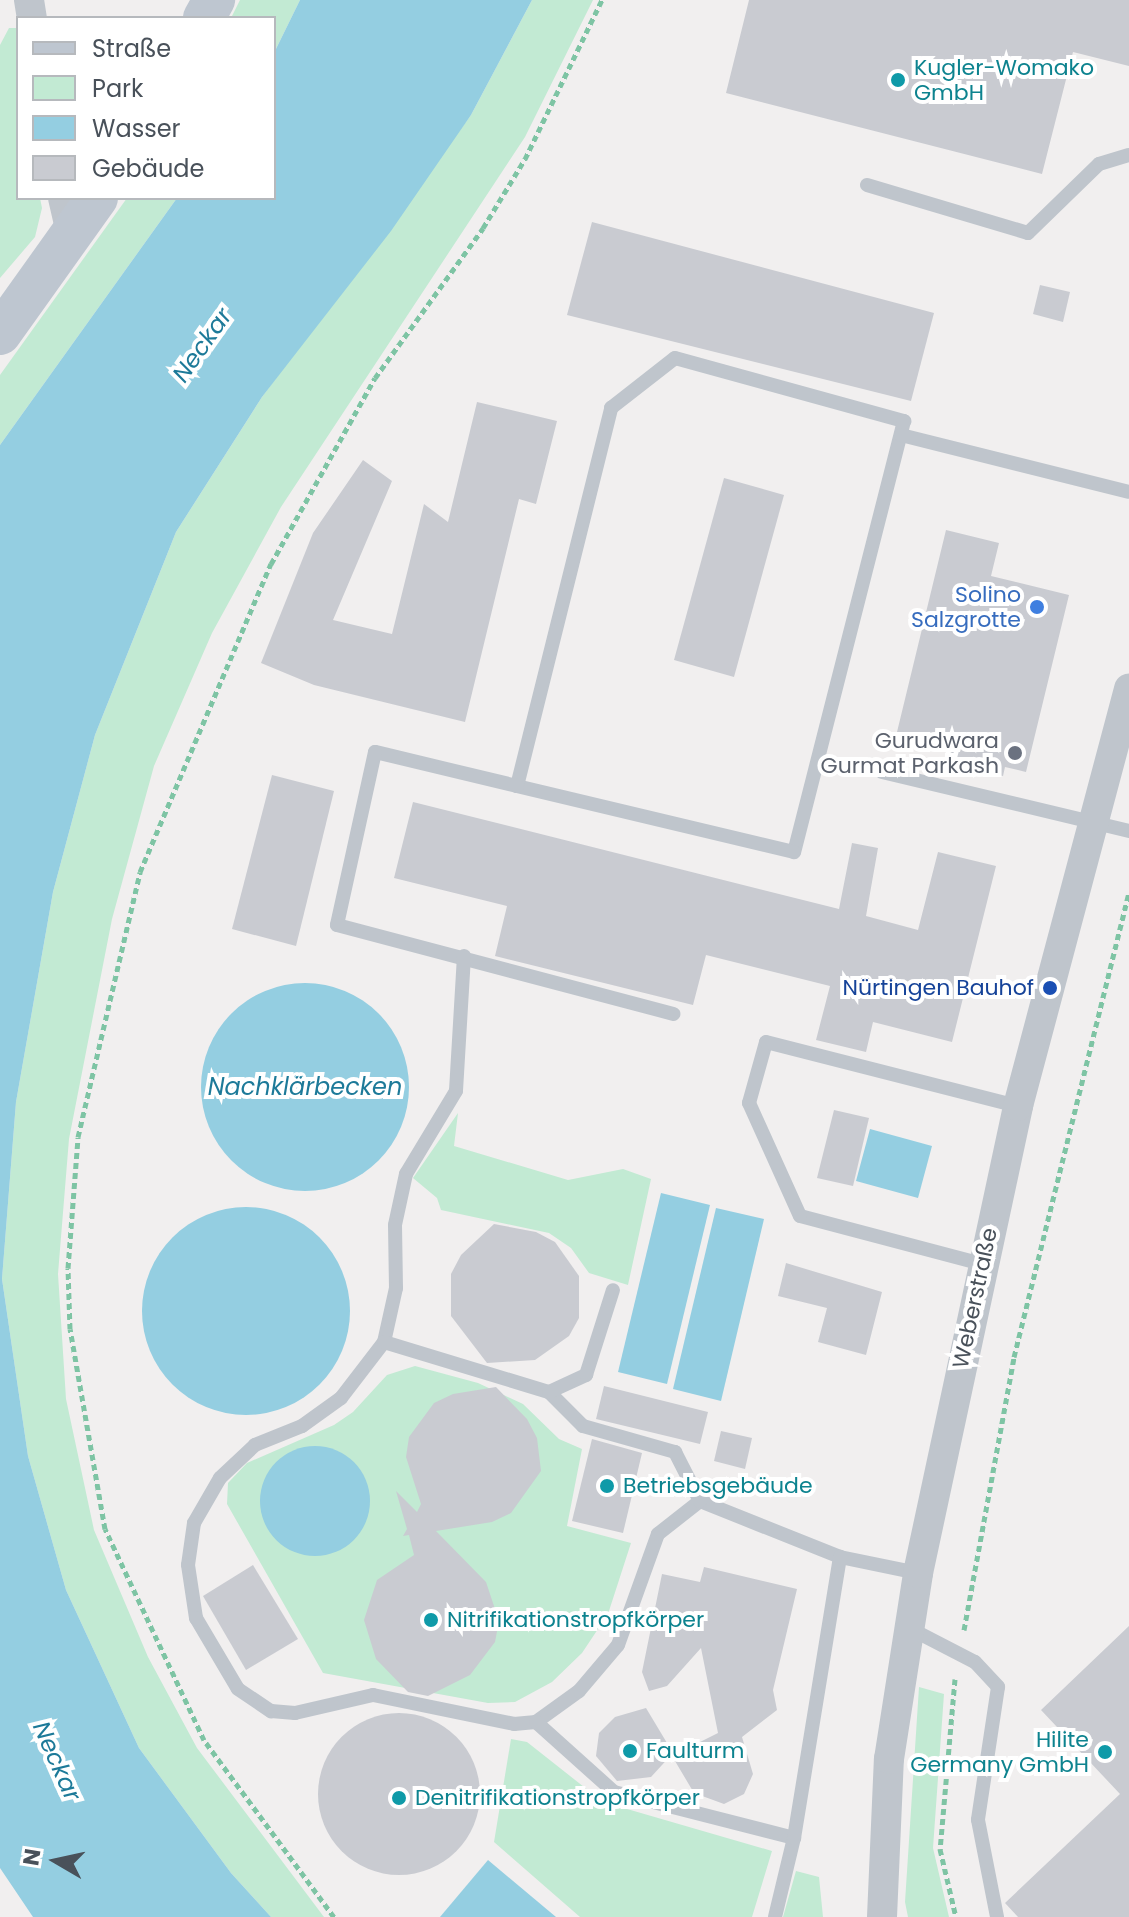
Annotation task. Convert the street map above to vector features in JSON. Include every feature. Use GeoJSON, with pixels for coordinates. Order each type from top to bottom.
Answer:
{"type":"FeatureCollection","features":[{"type":"Feature","properties":{"kind":"street"},"geometry":{"type":"LineString","coordinates":[[0,334],[67,217],[94,200]]}},
{"type":"Feature","properties":{"kind":"street","name":"Weberstraße"},"geometry":{"type":"LineString","coordinates":[[882,1917],[889,1759],[918,1573],[1018,1106],[1096,823],[1129,689]]}},
{"type":"Feature","properties":{"kind":"lane"},"geometry":{"type":"LineString","coordinates":[[867,185],[1028,233],[1099,164],[1129,155]]}},
{"type":"Feature","properties":{"kind":"lane"},"geometry":{"type":"LineString","coordinates":[[517,786],[611,408],[675,358],[904,421],[794,852],[517,786],[375,752],[337,925],[464,956],[673,1014]]}},
{"type":"Feature","properties":{"kind":"lane"},"geometry":{"type":"LineString","coordinates":[[901,435],[1129,492]]}},
{"type":"Feature","properties":{"kind":"lane"},"geometry":{"type":"LineString","coordinates":[[882,772],[1129,831]]}},
{"type":"Feature","properties":{"kind":"lane"},"geometry":{"type":"LineString","coordinates":[[464,956],[456,1091],[406,1174],[395,1225],[396,1288],[384,1342],[341,1398],[302,1426],[255,1445],[220,1478],[194,1523],[188,1565],[196,1618],[238,1689],[271,1711],[295,1713],[373,1695],[514,1724],[536,1722],[579,1691],[618,1645],[658,1534],[700,1501]]}},
{"type":"Feature","properties":{"kind":"lane"},"geometry":{"type":"LineString","coordinates":[[982,1264],[800,1216],[749,1103],[766,1042],[1018,1106]]}},
{"type":"Feature","properties":{"kind":"lane"},"geometry":{"type":"LineString","coordinates":[[549,1392],[586,1375],[613,1290]]}},
{"type":"Feature","properties":{"kind":"lane"},"geometry":{"type":"LineString","coordinates":[[384,1342],[549,1392],[583,1426],[675,1452],[700,1501],[840,1557],[918,1573]]}},
{"type":"Feature","properties":{"kind":"lane"},"geometry":{"type":"LineString","coordinates":[[775,1917],[794,1838],[840,1557]]}},
{"type":"Feature","properties":{"kind":"lane"},"geometry":{"type":"LineString","coordinates":[[909,1628],[975,1662],[998,1687],[978,1820],[997,1917]]}},
{"type":"Feature","properties":{"kind":"lane"},"geometry":{"type":"LineString","coordinates":[[536,1722],[614,1792],[794,1838]]}},
{"type":"Feature","properties":{"kind":"path"},"geometry":{"type":"LineString","coordinates":[[334,1917],[204,1740],[105,1529],[70,1329],[68,1268],[78,1137],[140,872],[271,564],[375,378],[483,228],[525,159],[602,0]]}},
{"type":"Feature","properties":{"kind":"path"},"geometry":{"type":"LineString","coordinates":[[956,1917],[940,1849],[949,1712],[1014,1357],[1129,894]]}},
{"type":"Feature","properties":{"kind":"green space"},"geometry":{"type":"Polygon","coordinates":[[[240,0],[300,0],[276,49],[276,16],[232,16],[240,0]]]}},
{"type":"Feature","properties":{"kind":"green space"},"geometry":{"type":"Polygon","coordinates":[[[532,0],[593,0],[525,137],[281,507],[212,633],[154,766],[112,919],[69,1139],[58,1274],[66,1399],[94,1530],[148,1657],[197,1748],[324,1917],[271,1917],[231,1873],[139,1748],[66,1590],[28,1456],[2,1279],[16,1102],[53,892],[95,735],[176,532],[262,397],[471,115],[532,0]]]}},
{"type":"Feature","properties":{"kind":"green space"},"geometry":{"type":"Polygon","coordinates":[[[9,28],[16,28],[16,200],[40,200],[42,208],[35,237],[0,278],[0,45],[9,28]]]}},
{"type":"Feature","properties":{"kind":"green space"},"geometry":{"type":"Polygon","coordinates":[[[126,200],[176,200],[0,445],[0,375],[126,200]]]}},
{"type":"Feature","properties":{"kind":"green space"},"geometry":{"type":"Polygon","coordinates":[[[458,1113],[454,1146],[568,1180],[623,1169],[651,1179],[628,1285],[589,1273],[571,1248],[549,1233],[441,1210],[437,1198],[413,1178],[458,1113]]]}},
{"type":"Feature","properties":{"kind":"green space"},"geometry":{"type":"Polygon","coordinates":[[[415,1366],[478,1383],[523,1404],[559,1439],[582,1449],[567,1526],[631,1543],[608,1614],[582,1653],[552,1682],[515,1702],[488,1703],[323,1673],[227,1504],[228,1483],[247,1463],[334,1425],[353,1412],[387,1375],[415,1366]]]}},
{"type":"Feature","properties":{"kind":"green space"},"geometry":{"type":"Polygon","coordinates":[[[919,1687],[944,1694],[933,1848],[949,1917],[908,1917],[905,1902],[919,1687]]]}},
{"type":"Feature","properties":{"kind":"green space"},"geometry":{"type":"Polygon","coordinates":[[[511,1739],[527,1742],[603,1802],[772,1851],[752,1917],[580,1917],[494,1842],[511,1739]]]}},
{"type":"Feature","properties":{"kind":"green space"},"geometry":{"type":"Polygon","coordinates":[[[796,1871],[819,1877],[823,1917],[783,1917],[796,1871]]]}},
{"type":"Feature","properties":{"kind":"water","name":"Neckar"},"geometry":{"type":"Polygon","coordinates":[[[300,0],[532,0],[471,115],[391,231],[262,397],[176,532],[95,735],[53,892],[16,1102],[2,1279],[28,1456],[66,1590],[139,1748],[231,1873],[271,1917],[33,1917],[0,1868],[0,445],[176,200],[276,200],[276,49],[300,0]]]}},
{"type":"Feature","properties":{"kind":"water","name":"Nachklärbecken"},"geometry":{"type":"Polygon","coordinates":[[[305,983],[345,991],[379,1013],[401,1047],[409,1087],[401,1127],[379,1161],[345,1183],[305,1191],[265,1183],[231,1161],[209,1127],[201,1087],[209,1047],[231,1013],[265,991],[305,983]]]}},
{"type":"Feature","properties":{"kind":"water"},"geometry":{"type":"Polygon","coordinates":[[[870,1129],[932,1146],[918,1198],[856,1181],[870,1129]]]}},
{"type":"Feature","properties":{"kind":"water"},"geometry":{"type":"Polygon","coordinates":[[[661,1193],[710,1205],[667,1384],[618,1372],[661,1193]]]}},
{"type":"Feature","properties":{"kind":"water"},"geometry":{"type":"Polygon","coordinates":[[[246,1207],[286,1215],[320,1237],[342,1271],[350,1311],[342,1351],[320,1385],[286,1407],[246,1415],[206,1407],[172,1385],[150,1351],[142,1311],[150,1271],[172,1237],[206,1215],[246,1207]]]}},
{"type":"Feature","properties":{"kind":"water"},"geometry":{"type":"Polygon","coordinates":[[[716,1208],[764,1219],[721,1401],[673,1389],[716,1208]]]}},
{"type":"Feature","properties":{"kind":"water"},"geometry":{"type":"Polygon","coordinates":[[[315,1446],[336,1450],[354,1462],[366,1480],[370,1501],[366,1522],[354,1540],[336,1552],[315,1556],[294,1552],[276,1540],[264,1522],[260,1501],[264,1480],[276,1462],[294,1450],[315,1446]]]}},
{"type":"Feature","properties":{"kind":"water"},"geometry":{"type":"Polygon","coordinates":[[[488,1860],[556,1917],[440,1917],[488,1860]]]}},
{"type":"Feature","properties":{"kind":"building","name":"Kugler-Womako GmbH"},"geometry":{"type":"Polygon","coordinates":[[[749,0],[1129,0],[1129,66],[1073,52],[1042,174],[726,93],[749,0]]]}},
{"type":"Feature","properties":{"kind":"building"},"geometry":{"type":"Polygon","coordinates":[[[592,222],[934,313],[911,401],[567,315],[592,222]]]}},
{"type":"Feature","properties":{"kind":"building"},"geometry":{"type":"Polygon","coordinates":[[[1040,285],[1070,292],[1063,322],[1033,314],[1040,285]]]}},
{"type":"Feature","properties":{"kind":"building"},"geometry":{"type":"Polygon","coordinates":[[[477,402],[557,421],[536,504],[519,499],[465,722],[314,685],[261,663],[313,533],[363,460],[392,481],[333,620],[392,634],[424,504],[448,522],[477,402]]]}},
{"type":"Feature","properties":{"kind":"building"},"geometry":{"type":"Polygon","coordinates":[[[724,478],[784,495],[734,677],[674,660],[724,478]]]}},
{"type":"Feature","properties":{"kind":"building"},"geometry":{"type":"Polygon","coordinates":[[[946,530],[999,543],[991,576],[1069,595],[1026,772],[1005,767],[1003,776],[949,763],[953,745],[897,732],[946,530]]]}},
{"type":"Feature","properties":{"kind":"building"},"geometry":{"type":"Polygon","coordinates":[[[272,775],[334,791],[296,946],[232,929],[272,775]]]}},
{"type":"Feature","properties":{"kind":"building"},"geometry":{"type":"Polygon","coordinates":[[[413,802],[839,909],[852,843],[878,848],[866,916],[918,930],[938,852],[996,866],[952,1042],[873,1022],[866,1052],[816,1040],[830,986],[706,955],[693,1005],[495,956],[507,906],[394,878],[413,802]]]}},
{"type":"Feature","properties":{"kind":"building"},"geometry":{"type":"Polygon","coordinates":[[[834,1110],[869,1118],[853,1186],[817,1178],[834,1110]]]}},
{"type":"Feature","properties":{"kind":"building"},"geometry":{"type":"Polygon","coordinates":[[[494,1224],[536,1232],[555,1242],[579,1276],[579,1318],[569,1336],[535,1360],[487,1363],[451,1316],[451,1274],[461,1255],[494,1224]]]}},
{"type":"Feature","properties":{"kind":"building"},"geometry":{"type":"Polygon","coordinates":[[[786,1263],[882,1292],[866,1355],[818,1342],[827,1308],[778,1296],[786,1263]]]}},
{"type":"Feature","properties":{"kind":"building"},"geometry":{"type":"Polygon","coordinates":[[[604,1386],[708,1412],[700,1444],[596,1419],[604,1386]]]}},
{"type":"Feature","properties":{"kind":"building"},"geometry":{"type":"Polygon","coordinates":[[[496,1387],[527,1419],[537,1438],[541,1471],[511,1513],[492,1522],[436,1531],[486,1582],[499,1621],[495,1642],[470,1675],[428,1696],[408,1692],[376,1659],[364,1620],[377,1580],[414,1555],[409,1535],[403,1536],[407,1529],[396,1491],[417,1512],[421,1504],[406,1457],[409,1437],[434,1403],[453,1394],[496,1387]]]}},
{"type":"Feature","properties":{"kind":"building"},"geometry":{"type":"Polygon","coordinates":[[[721,1431],[752,1438],[745,1469],[714,1461],[721,1431]]]}},
{"type":"Feature","properties":{"kind":"building","name":"Betriebsgebäude"},"geometry":{"type":"Polygon","coordinates":[[[592,1439],[642,1453],[623,1533],[572,1521],[592,1439]]]}},
{"type":"Feature","properties":{"kind":"building"},"geometry":{"type":"Polygon","coordinates":[[[253,1565],[298,1639],[246,1670],[203,1596],[253,1565]]]}},
{"type":"Feature","properties":{"kind":"building"},"geometry":{"type":"Polygon","coordinates":[[[704,1567],[797,1589],[773,1690],[777,1710],[742,1737],[753,1774],[744,1794],[724,1804],[694,1793],[672,1756],[718,1733],[701,1648],[667,1686],[649,1691],[642,1672],[662,1574],[700,1582],[704,1567]]]}},
{"type":"Feature","properties":{"kind":"building","name":"Hilite Germany GmbH"},"geometry":{"type":"Polygon","coordinates":[[[1129,1626],[1129,1917],[1018,1917],[1005,1903],[1120,1794],[1041,1710],[1129,1626]]]}},
{"type":"Feature","properties":{"kind":"building","name":"Faulturm"},"geometry":{"type":"Polygon","coordinates":[[[646,1708],[673,1753],[651,1777],[617,1781],[596,1756],[599,1733],[615,1717],[646,1708]]]}},
{"type":"Feature","properties":{"kind":"building","name":"Denitrifikationstropfkörper"},"geometry":{"type":"Polygon","coordinates":[[[399,1713],[430,1719],[456,1737],[474,1763],[480,1794],[474,1825],[456,1851],[430,1869],[399,1875],[368,1869],[342,1851],[324,1825],[318,1794],[324,1763],[342,1737],[368,1719],[399,1713]]]}},
{"type":"Feature","properties":{"kind":"place","name":"Kugler-Womako GmbH"},"geometry":{"type":"Point","coordinates":[898,80]}},
{"type":"Feature","properties":{"kind":"place","name":"Solino Salzgrotte"},"geometry":{"type":"Point","coordinates":[1037,607]}},
{"type":"Feature","properties":{"kind":"place","name":"Gurudwara Gurmat Parkash"},"geometry":{"type":"Point","coordinates":[1015,753]}},
{"type":"Feature","properties":{"kind":"place","name":"Nürtingen Bauhof"},"geometry":{"type":"Point","coordinates":[1050,988]}},
{"type":"Feature","properties":{"kind":"place","name":"Betriebsgebäude"},"geometry":{"type":"Point","coordinates":[607,1486]}},
{"type":"Feature","properties":{"kind":"place","name":"Nitrifikationstropfkörper"},"geometry":{"type":"Point","coordinates":[431,1620]}},
{"type":"Feature","properties":{"kind":"place","name":"Faulturm"},"geometry":{"type":"Point","coordinates":[630,1751]}},
{"type":"Feature","properties":{"kind":"place","name":"Hilite Germany GmbH"},"geometry":{"type":"Point","coordinates":[1105,1752]}},
{"type":"Feature","properties":{"kind":"place","name":"Denitrifikationstropfkörper"},"geometry":{"type":"Point","coordinates":[399,1798]}}]}
